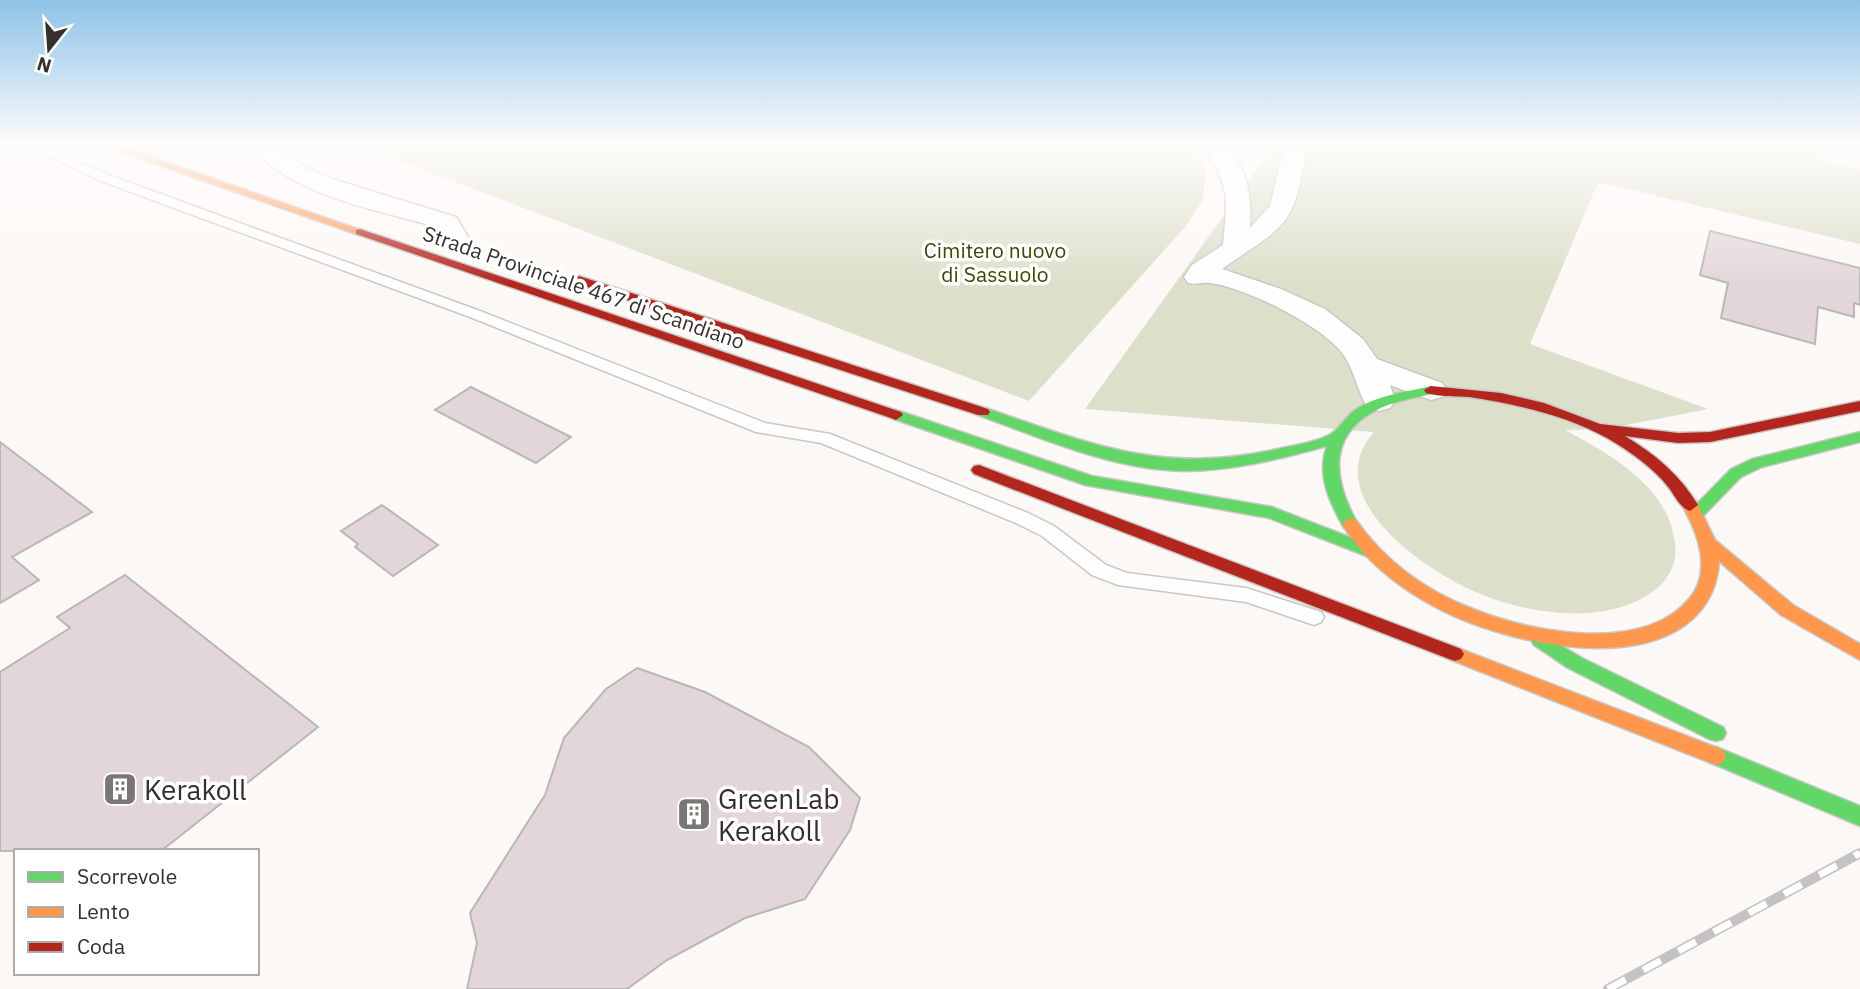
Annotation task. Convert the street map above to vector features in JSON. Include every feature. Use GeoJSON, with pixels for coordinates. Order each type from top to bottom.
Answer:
{"type":"FeatureCollection","features":[{"type":"Feature","properties":{"kind":"main road","name":"Strada Provinciale 467 di Scandiano"},"geometry":{"type":"LineString","coordinates":[[241,191],[970,440],[1125,490],[1272,513],[1369,551]]}},
{"type":"Feature","properties":{"kind":"main road","name":"Strada Provinciale 467 di Scandiano"},"geometry":{"type":"LineString","coordinates":[[309,191],[464,242]]}},
{"type":"Feature","properties":{"kind":"main road","name":"Strada Provinciale 467 di Scandiano"},"geometry":{"type":"LineString","coordinates":[[559,274],[1113,455],[1166,466],[1216,466],[1266,459],[1334,439]]}},
{"type":"Feature","properties":{"kind":"main road"},"geometry":{"type":"LineString","coordinates":[[1431,390],[1462,390],[1518,399],[1563,413],[1597,428],[1661,470],[1697,512],[1711,545],[1713,568],[1708,590],[1694,609],[1672,625],[1643,635],[1609,640],[1570,640],[1529,634],[1456,609],[1394,572],[1369,551],[1344,520],[1330,491],[1327,463],[1334,439],[1344,424],[1379,401],[1431,390]]}},
{"type":"Feature","properties":{"kind":"main road"},"geometry":{"type":"LineString","coordinates":[[855,401],[853,407],[857,416],[866,422]]}},
{"type":"Feature","properties":{"kind":"main road"},"geometry":{"type":"LineString","coordinates":[[1597,428],[1678,438],[1710,437],[1860,406]]}},
{"type":"Feature","properties":{"kind":"main road"},"geometry":{"type":"LineString","coordinates":[[1697,512],[1737,473],[1757,463],[1860,438]]}},
{"type":"Feature","properties":{"kind":"main road"},"geometry":{"type":"LineString","coordinates":[[961,463],[1692,746],[1860,815]]}},
{"type":"Feature","properties":{"kind":"main road"},"geometry":{"type":"LineString","coordinates":[[1711,545],[1787,610],[1860,653]]}},
{"type":"Feature","properties":{"kind":"main road"},"geometry":{"type":"LineString","coordinates":[[1529,634],[1575,663],[1651,698],[1860,815]]}},
{"type":"Feature","properties":{"kind":"street"},"geometry":{"type":"LineString","coordinates":[[349,191],[447,222],[464,242]]}},
{"type":"Feature","properties":{"kind":"street"},"geometry":{"type":"LineString","coordinates":[[1237,249],[1238,191]]}},
{"type":"Feature","properties":{"kind":"street"},"geometry":{"type":"LineString","coordinates":[[1285,191],[1280,214],[1252,240],[1200,274],[1298,304],[1336,331],[1367,366],[1379,401]]}},
{"type":"Feature","properties":{"kind":"street"},"geometry":{"type":"LineString","coordinates":[[1239,207],[1280,214]]}},
{"type":"Feature","properties":{"kind":"street"},"geometry":{"type":"LineString","coordinates":[[1367,366],[1431,390]]}},
{"type":"Feature","properties":{"kind":"lane"},"geometry":{"type":"LineString","coordinates":[[141,191],[475,314],[762,428],[836,443],[1022,518],[1048,531],[1099,570],[1107,573],[1168,586],[1246,595],[1429,661],[1456,656]]}},
{"type":"Feature","properties":{"kind":"green space","name":"Cimitero nuovo di Sassuolo"},"geometry":{"type":"Polygon","coordinates":[[[480,191],[1204,191],[1203,200],[1186,226],[1029,401],[480,191]]]}},
{"type":"Feature","properties":{"kind":"green space"},"geometry":{"type":"Polygon","coordinates":[[[1241,191],[1594,191],[1530,344],[1708,409],[1606,429],[1565,430],[1601,450],[1649,489],[1670,523],[1675,543],[1675,559],[1666,579],[1648,595],[1608,610],[1564,613],[1519,606],[1478,593],[1431,568],[1407,550],[1385,529],[1368,506],[1359,481],[1360,457],[1374,432],[1085,409],[1241,191]]]}},
{"type":"Feature","properties":{"kind":"green space"},"geometry":{"type":"Polygon","coordinates":[[[1637,191],[1860,191],[1860,244],[1637,191]]]}},
{"type":"Feature","properties":{"kind":"building"},"geometry":{"type":"Polygon","coordinates":[[[1710,231],[1860,268],[1860,305],[1854,303],[1854,317],[1818,307],[1815,344],[1721,318],[1728,283],[1700,275],[1710,231]]]}},
{"type":"Feature","properties":{"kind":"building"},"geometry":{"type":"Polygon","coordinates":[[[471,387],[571,437],[536,463],[435,410],[471,387]]]}},
{"type":"Feature","properties":{"kind":"building"},"geometry":{"type":"Polygon","coordinates":[[[0,442],[92,512],[12,557],[39,580],[0,603],[0,442]]]}},
{"type":"Feature","properties":{"kind":"building"},"geometry":{"type":"Polygon","coordinates":[[[382,505],[438,545],[393,576],[355,547],[358,544],[341,531],[382,505]]]}},
{"type":"Feature","properties":{"kind":"building","name":"Kerakoll"},"geometry":{"type":"Polygon","coordinates":[[[125,575],[318,727],[164,849],[0,851],[0,672],[70,628],[57,617],[125,575]]]}},
{"type":"Feature","properties":{"kind":"building","name":"GreenLab Kerakoll"},"geometry":{"type":"Polygon","coordinates":[[[637,668],[705,692],[809,747],[860,798],[850,830],[805,899],[745,918],[667,960],[627,989],[467,989],[477,943],[470,913],[545,795],[564,738],[606,689],[637,668]]]}},
{"type":"Feature","properties":{"kind":"railway"},"geometry":{"type":"LineString","coordinates":[[1608,989],[1860,853]]}},
{"type":"Feature","properties":{"kind":"traffic: fast"},"geometry":{"type":"LineString","coordinates":[[1350,524],[1333,488],[1332,453],[1338,437],[1348,423],[1363,411],[1383,402],[1431,390]]}},
{"type":"Feature","properties":{"kind":"traffic: fast"},"geometry":{"type":"LineString","coordinates":[[983,412],[1092,450],[1137,461],[1181,466],[1248,460],[1334,439]]}},
{"type":"Feature","properties":{"kind":"traffic: fast"},"geometry":{"type":"LineString","coordinates":[[896,415],[1090,481],[1272,513],[1369,551]]}},
{"type":"Feature","properties":{"kind":"traffic: fast"},"geometry":{"type":"LineString","coordinates":[[1697,512],[1736,473],[1757,463],[1860,437]]}},
{"type":"Feature","properties":{"kind":"traffic: fast"},"geometry":{"type":"LineString","coordinates":[[1540,640],[1575,663],[1716,733]]}},
{"type":"Feature","properties":{"kind":"traffic: fast"},"geometry":{"type":"LineString","coordinates":[[1716,756],[1860,816]]}},
{"type":"Feature","properties":{"kind":"traffic: slow"},"geometry":{"type":"LineString","coordinates":[[241,191],[360,232]]}},
{"type":"Feature","properties":{"kind":"traffic: slow"},"geometry":{"type":"LineString","coordinates":[[1350,524],[1373,553],[1401,577],[1433,598],[1466,614],[1557,638],[1627,639],[1658,632],[1684,617],[1703,595],[1710,571],[1709,548],[1690,505]]}},
{"type":"Feature","properties":{"kind":"traffic: slow"},"geometry":{"type":"LineString","coordinates":[[1711,545],[1787,610],[1860,653]]}},
{"type":"Feature","properties":{"kind":"traffic: slow"},"geometry":{"type":"LineString","coordinates":[[1455,654],[1716,756]]}},
{"type":"Feature","properties":{"kind":"traffic: jam"},"geometry":{"type":"LineString","coordinates":[[360,232],[896,415]]}},
{"type":"Feature","properties":{"kind":"traffic: jam"},"geometry":{"type":"LineString","coordinates":[[579,280],[983,412]]}},
{"type":"Feature","properties":{"kind":"traffic: jam"},"geometry":{"type":"LineString","coordinates":[[1431,390],[1501,398],[1576,418],[1611,434],[1642,453],[1669,477],[1690,505]]}},
{"type":"Feature","properties":{"kind":"traffic: jam"},"geometry":{"type":"LineString","coordinates":[[1597,428],[1678,438],[1710,437],[1860,406]]}},
{"type":"Feature","properties":{"kind":"traffic: jam"},"geometry":{"type":"LineString","coordinates":[[979,470],[1455,654]]}},
{"type":"Feature","properties":{"kind":"place","name":"Kerakoll"},"geometry":{"type":"Point","coordinates":[120,789]}},
{"type":"Feature","properties":{"kind":"place","name":"GreenLab Kerakoll"},"geometry":{"type":"Point","coordinates":[694,814]}}]}
